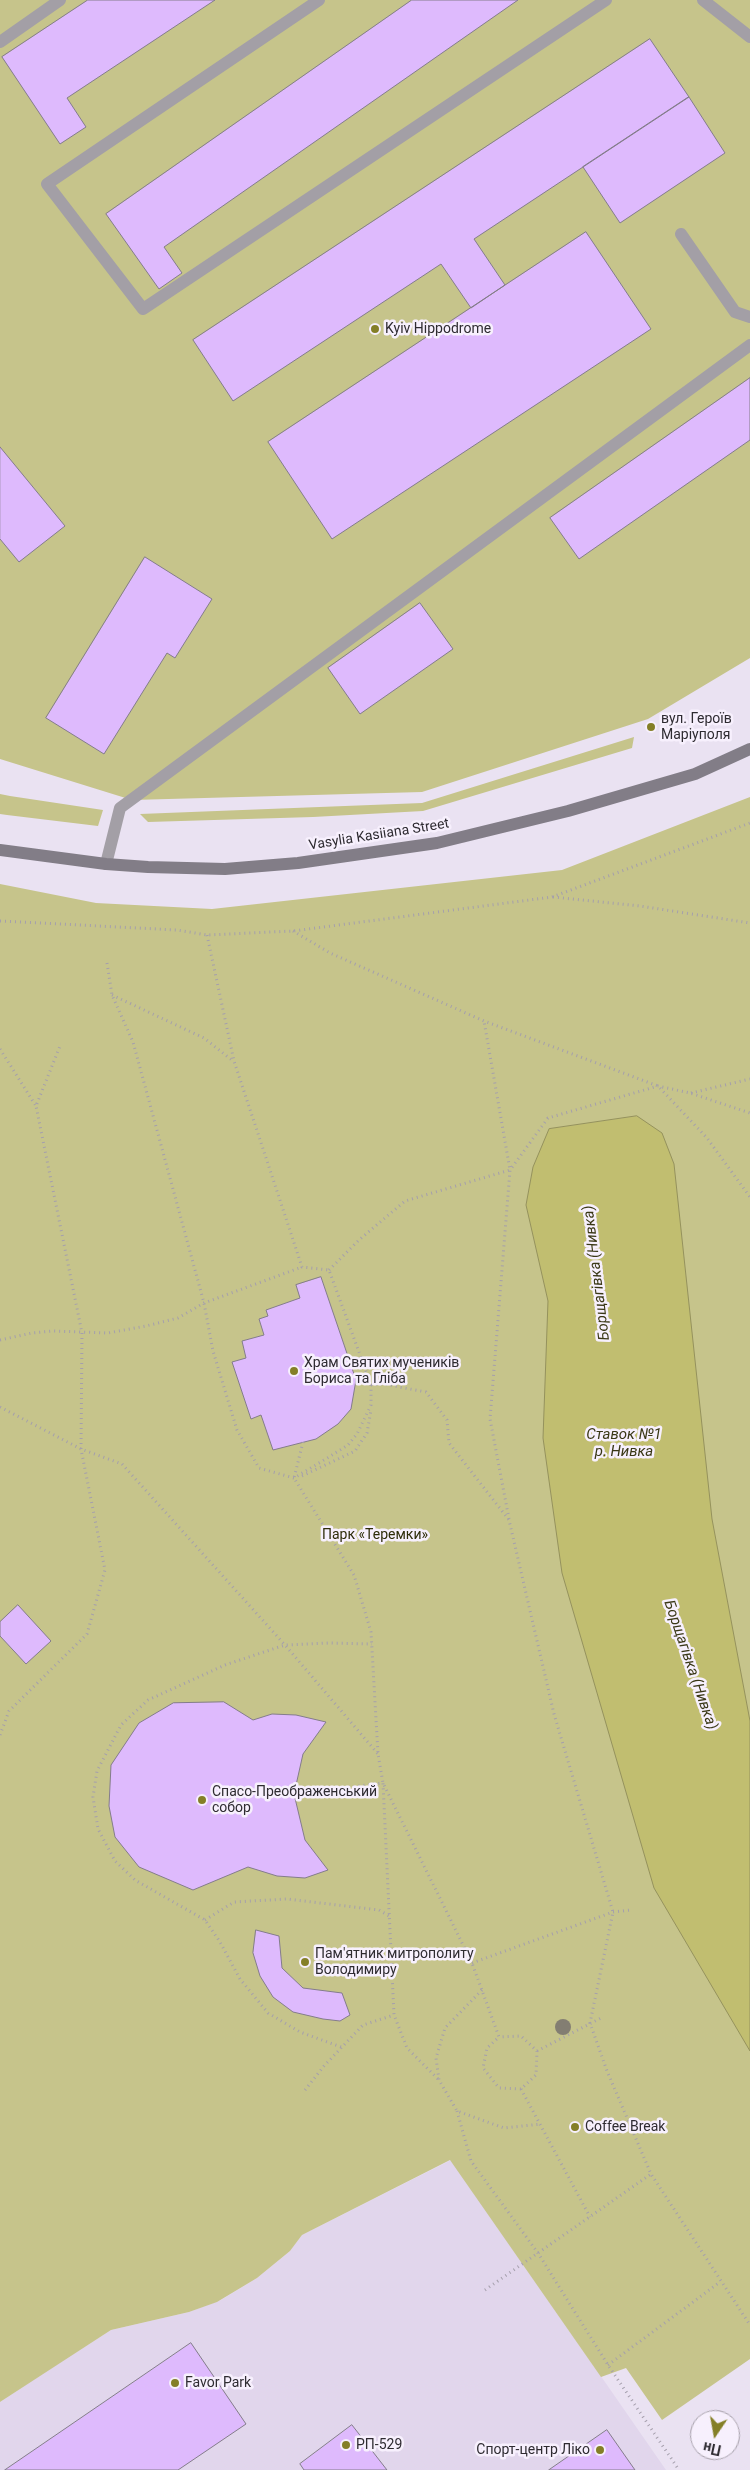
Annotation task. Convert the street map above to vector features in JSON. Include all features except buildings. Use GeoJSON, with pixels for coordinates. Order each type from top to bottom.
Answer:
{"type":"FeatureCollection","features":[{"type":"Feature","properties":{"kind":"street","name":"Vasylia Kasiiana Street"},"geometry":{"type":"LineString","coordinates":[[0,850],[106,864],[225,869],[298,863],[437,843],[568,811],[696,774],[750,748]]}},
{"type":"Feature","properties":{"kind":"lane"},"geometry":{"type":"LineString","coordinates":[[0,42],[60,0]]}},
{"type":"Feature","properties":{"kind":"lane"},"geometry":{"type":"LineString","coordinates":[[319,0],[47,184],[143,309],[606,0]]}},
{"type":"Feature","properties":{"kind":"lane"},"geometry":{"type":"LineString","coordinates":[[703,0],[750,37]]}},
{"type":"Feature","properties":{"kind":"lane"},"geometry":{"type":"LineString","coordinates":[[682,234],[735,312],[750,317]]}},
{"type":"Feature","properties":{"kind":"lane"},"geometry":{"type":"LineString","coordinates":[[106,864],[120,808],[750,345]]}},
{"type":"Feature","properties":{"kind":"path"},"geometry":{"type":"LineString","coordinates":[[0,921],[177,930],[207,935],[293,931],[552,897],[750,823]]}},
{"type":"Feature","properties":{"kind":"path"},"geometry":{"type":"LineString","coordinates":[[552,897],[640,906],[750,923]]}},
{"type":"Feature","properties":{"kind":"path"},"geometry":{"type":"LineString","coordinates":[[293,931],[330,953],[484,1021],[658,1086],[690,1093],[750,1113]]}},
{"type":"Feature","properties":{"kind":"path"},"geometry":{"type":"LineString","coordinates":[[207,935],[234,1061],[302,1267]]}},
{"type":"Feature","properties":{"kind":"path"},"geometry":{"type":"LineString","coordinates":[[107,963],[112,995],[133,1042],[204,1303],[213,1351],[237,1430],[259,1468],[294,1478],[355,1451],[367,1433],[371,1405],[371,1385],[329,1270]]}},
{"type":"Feature","properties":{"kind":"path"},"geometry":{"type":"LineString","coordinates":[[112,995],[204,1038],[234,1061]]}},
{"type":"Feature","properties":{"kind":"path"},"geometry":{"type":"LineString","coordinates":[[484,1021],[510,1170],[490,1419],[509,1520],[554,1714],[613,1912],[590,2023],[607,2071],[651,2174],[720,2282],[750,2325]]}},
{"type":"Feature","properties":{"kind":"path"},"geometry":{"type":"LineString","coordinates":[[36,1106],[60,1046]]}},
{"type":"Feature","properties":{"kind":"path"},"geometry":{"type":"LineString","coordinates":[[0,1049],[36,1106],[82,1333],[81,1449],[105,1570],[87,1634],[9,1711],[0,1735]]}},
{"type":"Feature","properties":{"kind":"path"},"geometry":{"type":"LineString","coordinates":[[690,1093],[750,1079]]}},
{"type":"Feature","properties":{"kind":"path"},"geometry":{"type":"LineString","coordinates":[[329,1270],[359,1240],[405,1201],[510,1170],[548,1118],[658,1086]]}},
{"type":"Feature","properties":{"kind":"path"},"geometry":{"type":"LineString","coordinates":[[658,1086],[707,1138],[750,1197]]}},
{"type":"Feature","properties":{"kind":"path"},"geometry":{"type":"LineString","coordinates":[[0,1340],[39,1332],[108,1333],[146,1326],[178,1318],[204,1303],[302,1267],[329,1270]]}},
{"type":"Feature","properties":{"kind":"path"},"geometry":{"type":"LineString","coordinates":[[371,1385],[383,1384],[426,1392],[447,1420],[449,1443],[509,1520]]}},
{"type":"Feature","properties":{"kind":"path"},"geometry":{"type":"LineString","coordinates":[[294,1478],[348,1445],[358,1434],[371,1405]]}},
{"type":"Feature","properties":{"kind":"path"},"geometry":{"type":"LineString","coordinates":[[0,1407],[81,1449],[122,1464],[285,1645],[378,1754]]}},
{"type":"Feature","properties":{"kind":"path"},"geometry":{"type":"LineString","coordinates":[[303,1442],[294,1478],[354,1575],[371,1632],[378,1754],[383,1783],[394,2014],[407,2048],[439,2080],[457,2111],[471,2162],[538,2253],[608,2365],[679,2470]]}},
{"type":"Feature","properties":{"kind":"path"},"geometry":{"type":"LineString","coordinates":[[341,2047],[300,2032],[268,2014],[240,1979],[220,1942],[205,1920],[136,1880],[115,1861],[98,1829],[92,1797],[97,1770],[121,1725],[148,1700],[224,1665],[285,1645],[372,1644]]}},
{"type":"Feature","properties":{"kind":"path"},"geometry":{"type":"LineString","coordinates":[[294,1794],[383,1783]]}},
{"type":"Feature","properties":{"kind":"path"},"geometry":{"type":"LineString","coordinates":[[383,1783],[472,1963],[499,2037]]}},
{"type":"Feature","properties":{"kind":"path"},"geometry":{"type":"LineString","coordinates":[[205,1920],[234,1902],[287,1899],[379,1910],[390,1916]]}},
{"type":"Feature","properties":{"kind":"path"},"geometry":{"type":"LineString","coordinates":[[472,1963],[613,1912],[631,1910]]}},
{"type":"Feature","properties":{"kind":"path"},"geometry":{"type":"LineString","coordinates":[[439,2080],[436,2058],[444,2028],[482,1990]]}},
{"type":"Feature","properties":{"kind":"path"},"geometry":{"type":"LineString","coordinates":[[305,2090],[341,2047],[363,2025],[394,2014]]}},
{"type":"Feature","properties":{"kind":"path"},"geometry":{"type":"LineString","coordinates":[[537,2051],[602,2018]]}},
{"type":"Feature","properties":{"kind":"path"},"geometry":{"type":"LineString","coordinates":[[521,2036],[537,2051],[536,2075],[521,2089],[499,2088],[483,2068],[487,2048],[499,2037],[521,2036]]}},
{"type":"Feature","properties":{"kind":"path"},"geometry":{"type":"LineString","coordinates":[[521,2089],[542,2124],[590,2217]]}},
{"type":"Feature","properties":{"kind":"path"},"geometry":{"type":"LineString","coordinates":[[457,2111],[504,2128],[542,2124]]}},
{"type":"Feature","properties":{"kind":"path"},"geometry":{"type":"LineString","coordinates":[[486,2290],[651,2174]]}},
{"type":"Feature","properties":{"kind":"path"},"geometry":{"type":"LineString","coordinates":[[608,2365],[720,2282]]}},
{"type":"Feature","properties":{"kind":"shaded area"},"geometry":{"type":"Polygon","coordinates":[[[451,2160],[666,2470],[0,2470],[0,2402],[111,2330],[189,2312],[221,2300],[257,2278],[290,2251],[302,2235],[451,2160]]]}},
{"type":"Feature","properties":{"kind":"green space","name":"Kyiv Hippodrome"},"geometry":{"type":"Polygon","coordinates":[[[0,0],[750,0],[750,658],[648,719],[422,792],[132,800],[0,759],[0,0]]]}},
{"type":"Feature","properties":{"kind":"green space"},"geometry":{"type":"Polygon","coordinates":[[[634,737],[632,748],[423,811],[313,817],[148,822],[140,814],[422,803],[634,737]]]}},
{"type":"Feature","properties":{"kind":"green space"},"geometry":{"type":"Polygon","coordinates":[[[0,794],[103,810],[98,826],[0,814],[0,794]]]}},
{"type":"Feature","properties":{"kind":"green space","name":"Парк «Теремки»"},"geometry":{"type":"Polygon","coordinates":[[[750,797],[750,2359],[662,2420],[626,2368],[601,2377],[450,2160],[302,2235],[290,2251],[257,2278],[217,2302],[189,2312],[111,2330],[0,2402],[0,884],[96,903],[212,909],[562,870],[750,797]]]}},
{"type":"Feature","properties":{"kind":"water","name":"Ставок №1 р. Нивка"},"geometry":{"type":"Polygon","coordinates":[[[637,1116],[662,1133],[674,1164],[712,1519],[750,1721],[750,2051],[654,1888],[562,1573],[543,1438],[548,1301],[526,1205],[533,1167],[549,1129],[637,1116]]]}},
{"type":"Feature","properties":{"kind":"place","name":"Kyiv Hippodrome"},"geometry":{"type":"Point","coordinates":[375,329]}},
{"type":"Feature","properties":{"kind":"place","name":"вул. Героїв Маріуполя"},"geometry":{"type":"Point","coordinates":[651,727]}},
{"type":"Feature","properties":{"kind":"place","name":"Храм Святих мучеників Бориса та Гліба"},"geometry":{"type":"Point","coordinates":[294,1371]}},
{"type":"Feature","properties":{"kind":"place","name":"Спасо-Преображенський собор"},"geometry":{"type":"Point","coordinates":[202,1800]}},
{"type":"Feature","properties":{"kind":"place","name":"Пам'ятник митрополиту Володимиру"},"geometry":{"type":"Point","coordinates":[305,1962]}},
{"type":"Feature","properties":{"kind":"place","name":"Coffee Break"},"geometry":{"type":"Point","coordinates":[575,2127]}},
{"type":"Feature","properties":{"kind":"place","name":"Favor Park"},"geometry":{"type":"Point","coordinates":[175,2383]}},
{"type":"Feature","properties":{"kind":"place","name":"РП-529"},"geometry":{"type":"Point","coordinates":[346,2445]}},
{"type":"Feature","properties":{"kind":"place","name":"Спорт-центр Ліко"},"geometry":{"type":"Point","coordinates":[600,2450]}},
{"type":"Feature","properties":{"kind":"water label","name":"Борщагівка (Нивка)"},"geometry":{"type":"Point","coordinates":[597,1273]}},
{"type":"Feature","properties":{"kind":"water label","name":"Борщагівка (Нивка)"},"geometry":{"type":"Point","coordinates":[690,1665]}}]}
